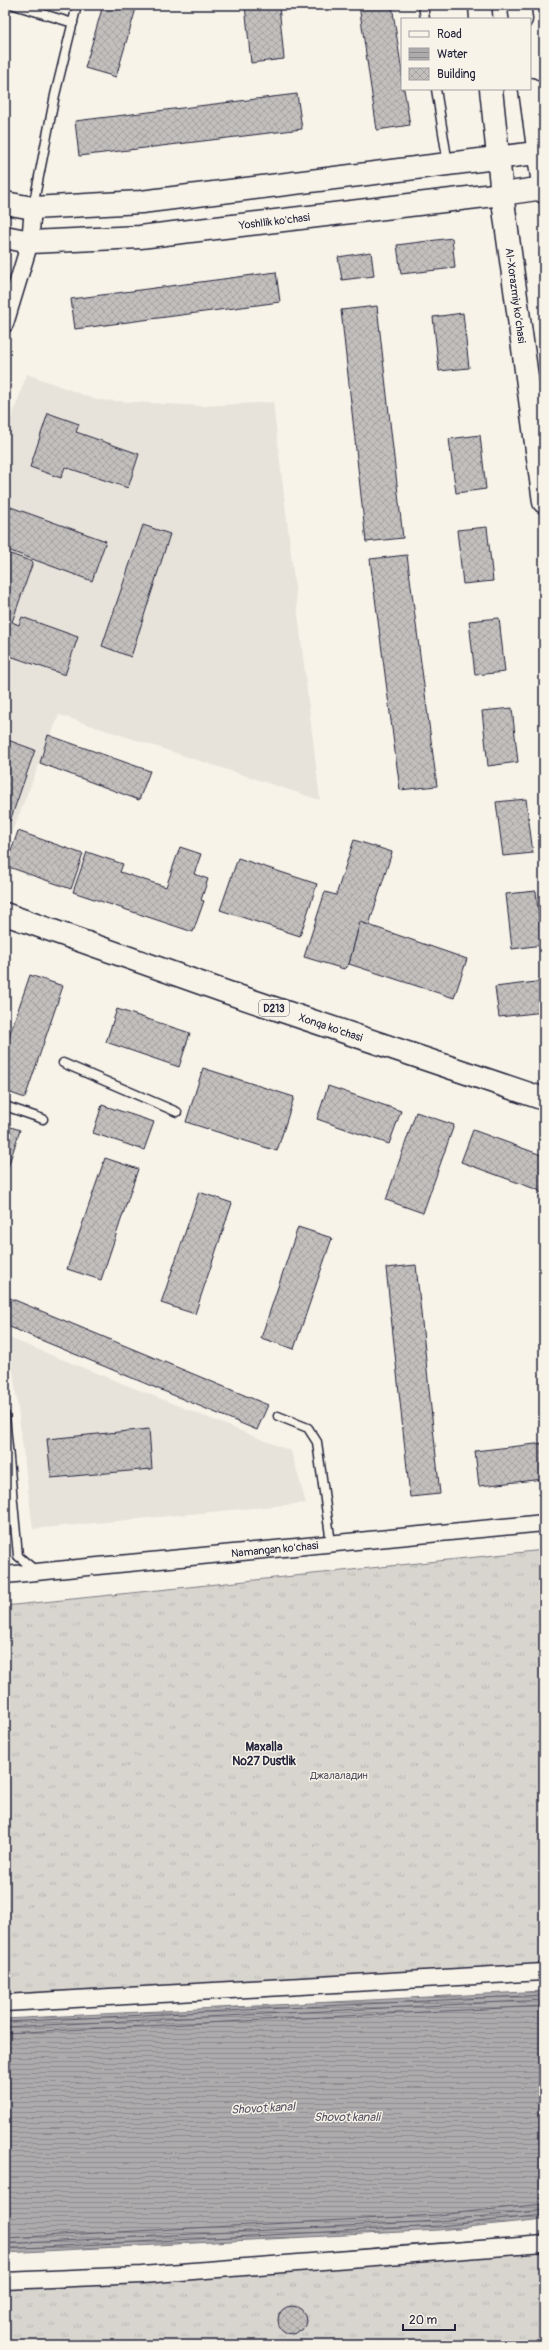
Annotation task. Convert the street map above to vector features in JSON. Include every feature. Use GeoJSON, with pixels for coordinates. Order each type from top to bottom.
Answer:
{"type":"FeatureCollection","features":[{"type":"Feature","properties":{"kind":"main road"},"geometry":{"type":"LineString","coordinates":[[480,5],[481,18]]}},
{"type":"Feature","properties":{"kind":"main road"},"geometry":{"type":"LineString","coordinates":[[519,5],[521,18]]}},
{"type":"Feature","properties":{"kind":"main road","name":"Al-Xorazmiy ko’chasi"},"geometry":{"type":"LineString","coordinates":[[491,90],[502,194],[544,502]]}},
{"type":"Feature","properties":{"kind":"main road"},"geometry":{"type":"LineString","coordinates":[[530,90],[541,152],[544,189]]}},
{"type":"Feature","properties":{"kind":"main road"},"geometry":{"type":"LineString","coordinates":[[5,203],[33,208],[141,202],[541,152]]}},
{"type":"Feature","properties":{"kind":"main road","name":"Yoshllik ko'chasi"},"geometry":{"type":"LineString","coordinates":[[5,237],[30,242],[140,237],[544,189]]}},
{"type":"Feature","properties":{"kind":"main road","name":"Xonqa ko'chasi"},"geometry":{"type":"LineString","coordinates":[[5,914],[219,990],[544,1100]]}},
{"type":"Feature","properties":{"kind":"street"},"geometry":{"type":"LineString","coordinates":[[5,324],[30,242],[33,208]]}},
{"type":"Feature","properties":{"kind":"street","name":"Namangan ko'chasi"},"geometry":{"type":"LineString","coordinates":[[5,1575],[544,1523]]}},
{"type":"Feature","properties":{"kind":"street"},"geometry":{"type":"LineString","coordinates":[[5,2003],[544,1972]]}},
{"type":"Feature","properties":{"kind":"street"},"geometry":{"type":"LineString","coordinates":[[5,2281],[142,2275],[544,2244]]}},
{"type":"Feature","properties":{"kind":"lane"},"geometry":{"type":"LineString","coordinates":[[14,5],[73,23]]}},
{"type":"Feature","properties":{"kind":"lane"},"geometry":{"type":"LineString","coordinates":[[33,208],[55,95],[78,5]]}},
{"type":"Feature","properties":{"kind":"lane"},"geometry":{"type":"LineString","coordinates":[[423,5],[425,18]]}},
{"type":"Feature","properties":{"kind":"lane"},"geometry":{"type":"LineString","coordinates":[[436,90],[448,164]]}},
{"type":"Feature","properties":{"kind":"lane"},"geometry":{"type":"LineString","coordinates":[[63,1063],[177,1112]]}},
{"type":"Feature","properties":{"kind":"lane"},"geometry":{"type":"LineString","coordinates":[[5,1106],[43,1119]]}},
{"type":"Feature","properties":{"kind":"lane"},"geometry":{"type":"LineString","coordinates":[[5,1414],[18,1556],[36,1572]]}},
{"type":"Feature","properties":{"kind":"lane"},"geometry":{"type":"LineString","coordinates":[[278,1416],[308,1428],[317,1442],[331,1544]]}},
{"type":"Feature","properties":{"kind":"shaded area"},"geometry":{"type":"Polygon","coordinates":[[[27,374],[97,400],[204,406],[273,402],[320,800],[59,715],[5,849],[5,437],[27,374]]]}},
{"type":"Feature","properties":{"kind":"shaded area"},"geometry":{"type":"Polygon","coordinates":[[[9,1338],[291,1451],[306,1503],[33,1529],[9,1338]]]}},
{"type":"Feature","properties":{"kind":"green space","name":"Джалаладин"},"geometry":{"type":"Polygon","coordinates":[[[544,1550],[544,1968],[5,1995],[5,1606],[544,1550]]]}},
{"type":"Feature","properties":{"kind":"green space"},"geometry":{"type":"Polygon","coordinates":[[[544,2236],[544,2345],[5,2345],[5,2274],[176,2267],[393,2246],[544,2236]]]}},
{"type":"Feature","properties":{"kind":"water","name":"Shovot kanali"},"geometry":{"type":"Polygon","coordinates":[[[544,1991],[544,2219],[439,2230],[5,2253],[5,2019],[544,1991]]]}},
{"type":"Feature","properties":{"kind":"building"},"geometry":{"type":"Polygon","coordinates":[[[103,5],[137,5],[116,77],[85,68],[103,5]]]}},
{"type":"Feature","properties":{"kind":"building"},"geometry":{"type":"Polygon","coordinates":[[[245,5],[279,5],[284,59],[251,63],[245,5]]]}},
{"type":"Feature","properties":{"kind":"building"},"geometry":{"type":"Polygon","coordinates":[[[359,5],[392,5],[401,65],[401,90],[404,90],[410,125],[377,130],[359,5]]]}},
{"type":"Feature","properties":{"kind":"building"},"geometry":{"type":"Polygon","coordinates":[[[297,94],[302,129],[79,156],[75,121],[297,94]]]}},
{"type":"Feature","properties":{"kind":"building"},"geometry":{"type":"Polygon","coordinates":[[[452,238],[455,268],[401,274],[397,245],[452,238]]]}},
{"type":"Feature","properties":{"kind":"building"},"geometry":{"type":"Polygon","coordinates":[[[371,252],[374,276],[342,280],[338,257],[371,252]]]}},
{"type":"Feature","properties":{"kind":"building"},"geometry":{"type":"Polygon","coordinates":[[[276,272],[280,302],[75,329],[71,299],[276,272]]]}},
{"type":"Feature","properties":{"kind":"building"},"geometry":{"type":"Polygon","coordinates":[[[377,306],[403,538],[366,542],[341,310],[377,306]]]}},
{"type":"Feature","properties":{"kind":"building"},"geometry":{"type":"Polygon","coordinates":[[[463,313],[469,368],[439,371],[433,317],[463,313]]]}},
{"type":"Feature","properties":{"kind":"building"},"geometry":{"type":"Polygon","coordinates":[[[48,413],[79,424],[76,432],[139,454],[128,488],[65,467],[61,478],[30,467],[48,413]]]}},
{"type":"Feature","properties":{"kind":"building"},"geometry":{"type":"Polygon","coordinates":[[[480,435],[486,489],[456,493],[449,439],[480,435]]]}},
{"type":"Feature","properties":{"kind":"building"},"geometry":{"type":"Polygon","coordinates":[[[5,505],[106,541],[92,581],[5,549],[5,505]]]}},
{"type":"Feature","properties":{"kind":"building"},"geometry":{"type":"Polygon","coordinates":[[[143,525],[170,534],[131,657],[102,646],[143,525]]]}},
{"type":"Feature","properties":{"kind":"building"},"geometry":{"type":"Polygon","coordinates":[[[487,527],[493,581],[463,584],[457,530],[487,527]]]}},
{"type":"Feature","properties":{"kind":"building"},"geometry":{"type":"Polygon","coordinates":[[[5,552],[33,562],[12,622],[19,625],[22,617],[78,637],[65,675],[7,655],[10,646],[5,644],[5,552]]]}},
{"type":"Feature","properties":{"kind":"building"},"geometry":{"type":"Polygon","coordinates":[[[407,555],[437,786],[400,790],[370,559],[407,555]]]}},
{"type":"Feature","properties":{"kind":"building"},"geometry":{"type":"Polygon","coordinates":[[[499,618],[505,672],[475,675],[469,621],[499,618]]]}},
{"type":"Feature","properties":{"kind":"building"},"geometry":{"type":"Polygon","coordinates":[[[512,708],[518,762],[488,766],[482,711],[512,708]]]}},
{"type":"Feature","properties":{"kind":"building"},"geometry":{"type":"Polygon","coordinates":[[[48,735],[150,771],[139,800],[40,763],[48,735]]]}},
{"type":"Feature","properties":{"kind":"building"},"geometry":{"type":"Polygon","coordinates":[[[5,739],[35,750],[10,821],[5,819],[5,739]]]}},
{"type":"Feature","properties":{"kind":"building"},"geometry":{"type":"Polygon","coordinates":[[[526,799],[533,853],[503,856],[496,802],[526,799]]]}},
{"type":"Feature","properties":{"kind":"building"},"geometry":{"type":"Polygon","coordinates":[[[18,831],[83,854],[71,889],[6,866],[18,831]]]}},
{"type":"Feature","properties":{"kind":"building"},"geometry":{"type":"Polygon","coordinates":[[[354,840],[392,852],[369,925],[360,922],[349,964],[344,969],[304,957],[325,892],[336,895],[354,840]]]}},
{"type":"Feature","properties":{"kind":"building"},"geometry":{"type":"Polygon","coordinates":[[[180,847],[201,854],[194,874],[208,879],[201,900],[204,901],[193,932],[73,892],[87,852],[123,864],[120,872],[166,887],[180,847]]]}},
{"type":"Feature","properties":{"kind":"building"},"geometry":{"type":"Polygon","coordinates":[[[238,858],[317,884],[300,936],[220,910],[238,858]]]}},
{"type":"Feature","properties":{"kind":"building"},"geometry":{"type":"Polygon","coordinates":[[[536,891],[542,945],[512,949],[506,894],[536,891]]]}},
{"type":"Feature","properties":{"kind":"building"},"geometry":{"type":"Polygon","coordinates":[[[360,922],[467,959],[454,998],[349,964],[360,922]]]}},
{"type":"Feature","properties":{"kind":"building"},"geometry":{"type":"Polygon","coordinates":[[[30,975],[63,986],[25,1098],[5,1091],[5,1048],[30,975]]]}},
{"type":"Feature","properties":{"kind":"building"},"geometry":{"type":"Polygon","coordinates":[[[544,981],[544,1012],[499,1017],[495,987],[544,981]]]}},
{"type":"Feature","properties":{"kind":"building"},"geometry":{"type":"Polygon","coordinates":[[[117,1009],[190,1033],[179,1067],[106,1042],[117,1009]]]}},
{"type":"Feature","properties":{"kind":"building"},"geometry":{"type":"Polygon","coordinates":[[[203,1068],[294,1097],[277,1151],[186,1122],[203,1068]]]}},
{"type":"Feature","properties":{"kind":"building"},"geometry":{"type":"Polygon","coordinates":[[[328,1086],[401,1111],[389,1144],[317,1119],[328,1086]]]}},
{"type":"Feature","properties":{"kind":"building"},"geometry":{"type":"Polygon","coordinates":[[[102,1105],[154,1122],[144,1150],[93,1133],[102,1105]]]}},
{"type":"Feature","properties":{"kind":"building"},"geometry":{"type":"Polygon","coordinates":[[[416,1112],[454,1125],[423,1213],[386,1200],[416,1112]]]}},
{"type":"Feature","properties":{"kind":"building"},"geometry":{"type":"Polygon","coordinates":[[[5,1125],[20,1130],[5,1176],[5,1125]]]}},
{"type":"Feature","properties":{"kind":"building"},"geometry":{"type":"Polygon","coordinates":[[[473,1130],[544,1156],[544,1209],[543,1195],[538,1190],[461,1162],[473,1130]]]}},
{"type":"Feature","properties":{"kind":"building"},"geometry":{"type":"Polygon","coordinates":[[[105,1158],[138,1169],[101,1280],[67,1269],[105,1158]]]}},
{"type":"Feature","properties":{"kind":"building"},"geometry":{"type":"Polygon","coordinates":[[[199,1192],[232,1203],[195,1314],[161,1303],[199,1192]]]}},
{"type":"Feature","properties":{"kind":"building"},"geometry":{"type":"Polygon","coordinates":[[[298,1227],[332,1238],[294,1349],[261,1338],[298,1227]]]}},
{"type":"Feature","properties":{"kind":"building"},"geometry":{"type":"Polygon","coordinates":[[[416,1265],[440,1494],[410,1497],[386,1268],[416,1265]]]}},
{"type":"Feature","properties":{"kind":"building"},"geometry":{"type":"Polygon","coordinates":[[[5,1296],[268,1405],[257,1430],[5,1325],[5,1296]]]}},
{"type":"Feature","properties":{"kind":"building"},"geometry":{"type":"Polygon","coordinates":[[[149,1429],[152,1469],[51,1478],[47,1439],[149,1429]]]}},
{"type":"Feature","properties":{"kind":"building"},"geometry":{"type":"Polygon","coordinates":[[[544,1443],[544,1479],[479,1486],[475,1451],[544,1443]]]}},
{"type":"Feature","properties":{"kind":"building"},"geometry":{"type":"Polygon","coordinates":[[[292,2306],[302,2310],[306,2320],[302,2330],[292,2334],[282,2330],[278,2320],[282,2310],[292,2306]]]}},
{"type":"Feature","properties":{"kind":"district","name":"Maxalla №27 Dustlik"},"geometry":{"type":"Point","coordinates":[264,1754]}},
{"type":"Feature","properties":{"kind":"water label","name":"Shovot kanal"},"geometry":{"type":"Point","coordinates":[263,2108]}}]}
